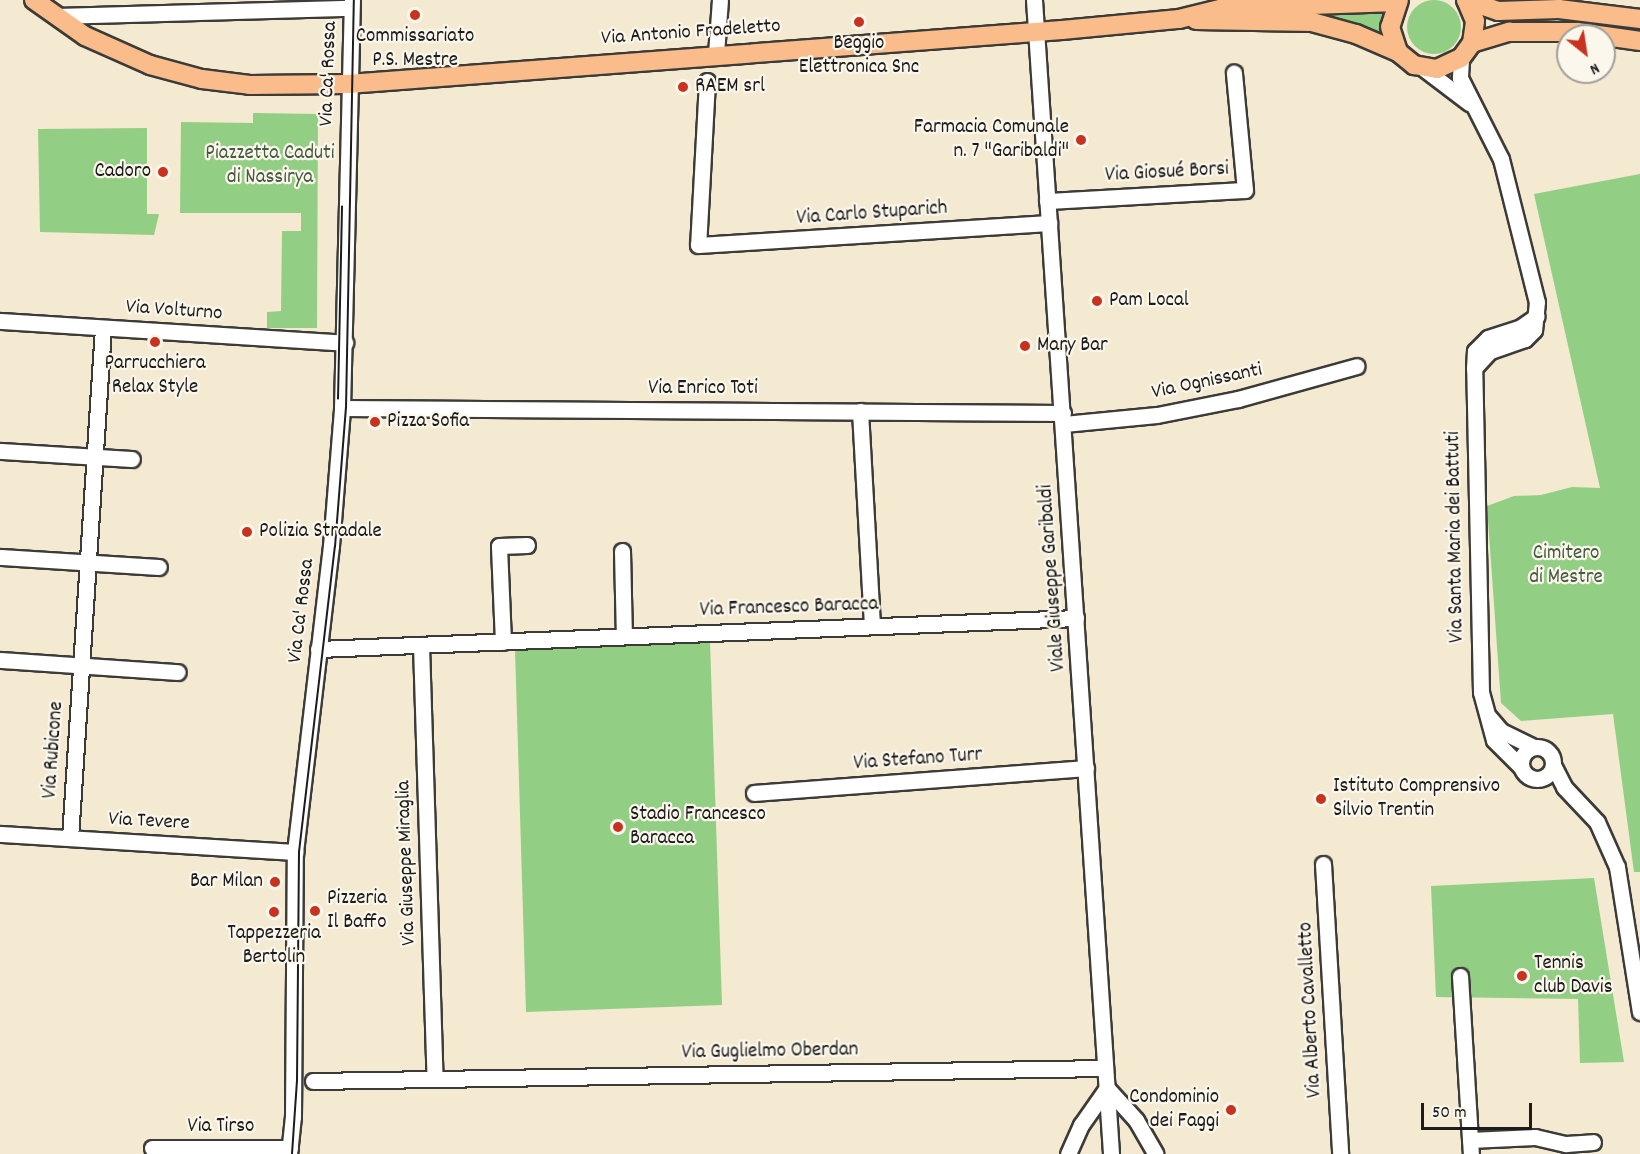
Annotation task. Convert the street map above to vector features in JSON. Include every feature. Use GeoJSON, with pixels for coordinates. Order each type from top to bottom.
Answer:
{"type":"FeatureCollection","features":[{"type":"Feature","properties":{"kind":"main road","name":"Via Antonio Fradeletto"},"geometry":{"type":"LineString","coordinates":[[34,0],[113,50],[202,79],[250,85],[348,84],[1179,19]]}},
{"type":"Feature","properties":{"kind":"main road"},"geometry":{"type":"LineString","coordinates":[[1466,0],[1498,10],[1558,9],[1638,17]]}},
{"type":"Feature","properties":{"kind":"main road"},"geometry":{"type":"LineString","coordinates":[[1466,0],[1475,21],[1467,51]]}},
{"type":"Feature","properties":{"kind":"main road"},"geometry":{"type":"LineString","coordinates":[[1179,19],[1223,8],[1398,1],[1390,27],[1398,52]]}},
{"type":"Feature","properties":{"kind":"main road"},"geometry":{"type":"LineString","coordinates":[[1179,19],[1312,22],[1356,34],[1398,52],[1423,68],[1450,66],[1467,51],[1509,32],[1577,32],[1636,42]]}},
{"type":"Feature","properties":{"kind":"street"},"geometry":{"type":"LineString","coordinates":[[716,54],[720,0]]}},
{"type":"Feature","properties":{"kind":"street","name":"Viale Giuseppe Garibaldi"},"geometry":{"type":"LineString","coordinates":[[1034,0],[1064,418],[1111,1154]]}},
{"type":"Feature","properties":{"kind":"street"},"geometry":{"type":"LineString","coordinates":[[57,16],[352,4]]}},
{"type":"Feature","properties":{"kind":"street","name":"Via Ca' Rossa"},"geometry":{"type":"LineString","coordinates":[[289,1151],[295,852],[331,546],[342,408],[348,84],[352,4]]}},
{"type":"Feature","properties":{"kind":"street"},"geometry":{"type":"LineString","coordinates":[[1467,51],[1460,78],[1471,105]]}},
{"type":"Feature","properties":{"kind":"street"},"geometry":{"type":"LineString","coordinates":[[1423,68],[1471,105]]}},
{"type":"Feature","properties":{"kind":"street","name":"Via Giosué Borsi"},"geometry":{"type":"LineString","coordinates":[[1047,201],[1245,190],[1234,73]]}},
{"type":"Feature","properties":{"kind":"street","name":"Via Carlo Stuparich"},"geometry":{"type":"LineString","coordinates":[[708,81],[698,245],[1049,223]]}},
{"type":"Feature","properties":{"kind":"street","name":"Via Santa Maria dei Battuti"},"geometry":{"type":"LineString","coordinates":[[1471,105],[1501,159],[1535,287],[1537,316],[1521,327],[1488,338],[1475,351],[1474,369],[1482,704],[1494,740],[1521,767]]}},
{"type":"Feature","properties":{"kind":"street","name":"Via Volturno"},"geometry":{"type":"LineString","coordinates":[[0,321],[345,343]]}},
{"type":"Feature","properties":{"kind":"street","name":"Via Rubicone"},"geometry":{"type":"LineString","coordinates":[[70,838],[103,328]]}},
{"type":"Feature","properties":{"kind":"street","name":"Via Ognissanti"},"geometry":{"type":"LineString","coordinates":[[1064,418],[1157,415],[1215,404],[1357,366]]}},
{"type":"Feature","properties":{"kind":"street","name":"Via Enrico Toti"},"geometry":{"type":"LineString","coordinates":[[342,408],[860,411],[1064,418]]}},
{"type":"Feature","properties":{"kind":"street"},"geometry":{"type":"LineString","coordinates":[[860,411],[872,625]]}},
{"type":"Feature","properties":{"kind":"street"},"geometry":{"type":"LineString","coordinates":[[0,451],[132,459]]}},
{"type":"Feature","properties":{"kind":"street"},"geometry":{"type":"LineString","coordinates":[[503,642],[499,546],[527,545]]}},
{"type":"Feature","properties":{"kind":"street"},"geometry":{"type":"LineString","coordinates":[[622,551],[624,636]]}},
{"type":"Feature","properties":{"kind":"street"},"geometry":{"type":"LineString","coordinates":[[0,557],[159,567]]}},
{"type":"Feature","properties":{"kind":"street","name":"Via Francesco Baracca"},"geometry":{"type":"LineString","coordinates":[[318,649],[1076,618]]}},
{"type":"Feature","properties":{"kind":"street","name":"Via Giuseppe Miraglia"},"geometry":{"type":"LineString","coordinates":[[421,645],[435,1079]]}},
{"type":"Feature","properties":{"kind":"street"},"geometry":{"type":"LineString","coordinates":[[0,660],[178,672]]}},
{"type":"Feature","properties":{"kind":"street"},"geometry":{"type":"LineString","coordinates":[[1482,704],[1501,731],[1534,747],[1548,751],[1557,778],[1597,822],[1617,867],[1640,1011]]}},
{"type":"Feature","properties":{"kind":"street"},"geometry":{"type":"LineString","coordinates":[[1534,747],[1522,756],[1521,767],[1527,776],[1546,779],[1572,795]]}},
{"type":"Feature","properties":{"kind":"street"},"geometry":{"type":"LineString","coordinates":[[1538,779],[1549,773],[1553,765]]}},
{"type":"Feature","properties":{"kind":"street","name":"Via Stefano Turr"},"geometry":{"type":"LineString","coordinates":[[754,794],[1086,768]]}},
{"type":"Feature","properties":{"kind":"street","name":"Via Tevere"},"geometry":{"type":"LineString","coordinates":[[0,834],[295,852]]}},
{"type":"Feature","properties":{"kind":"street","name":"Via Alberto Cavalletto"},"geometry":{"type":"LineString","coordinates":[[1323,864],[1340,1154]]}},
{"type":"Feature","properties":{"kind":"street"},"geometry":{"type":"LineString","coordinates":[[1460,976],[1471,1147],[1535,1137],[1566,1144],[1593,1143]]}},
{"type":"Feature","properties":{"kind":"street","name":"Via Guglielmo Oberdan"},"geometry":{"type":"LineString","coordinates":[[313,1081],[1105,1068]]}},
{"type":"Feature","properties":{"kind":"street"},"geometry":{"type":"LineString","coordinates":[[1068,1154],[1081,1125],[1107,1088],[1136,1120],[1156,1154]]}},
{"type":"Feature","properties":{"kind":"street","name":"Via Tirso"},"geometry":{"type":"LineString","coordinates":[[152,1148],[289,1151]]}},
{"type":"Feature","properties":{"kind":"green space"},"geometry":{"type":"Polygon","coordinates":[[[1434,0],[1453,8],[1461,27],[1453,46],[1434,54],[1415,46],[1407,27],[1415,8],[1434,0]]]}},
{"type":"Feature","properties":{"kind":"green space"},"geometry":{"type":"Polygon","coordinates":[[[1386,11],[1381,21],[1383,35],[1319,15],[1386,11]]]}},
{"type":"Feature","properties":{"kind":"green space","name":"Piazzetta Caduti di Nassirya"},"geometry":{"type":"Polygon","coordinates":[[[253,113],[318,114],[317,328],[267,328],[267,312],[281,311],[282,231],[301,231],[301,213],[180,213],[181,122],[253,123],[253,113]]]}},
{"type":"Feature","properties":{"kind":"green space"},"geometry":{"type":"Polygon","coordinates":[[[147,128],[147,214],[159,214],[154,235],[40,232],[38,129],[147,128]]]}},
{"type":"Feature","properties":{"kind":"green space","name":"Cimitero di Mestre"},"geometry":{"type":"Polygon","coordinates":[[[1640,174],[1640,872],[1634,872],[1613,714],[1521,721],[1501,703],[1487,506],[1514,496],[1541,495],[1572,487],[1600,488],[1534,194],[1640,174]]]}},
{"type":"Feature","properties":{"kind":"green space","name":"Stadio Francesco Baracca"},"geometry":{"type":"Polygon","coordinates":[[[710,642],[722,1005],[526,1012],[515,649],[710,642]]]}},
{"type":"Feature","properties":{"kind":"green space","name":"Tennis club Davis"},"geometry":{"type":"Polygon","coordinates":[[[1594,878],[1624,1062],[1580,1063],[1578,999],[1436,997],[1431,886],[1594,878]]]}},
{"type":"Feature","properties":{"kind":"tram line"},"geometry":{"type":"LineString","coordinates":[[292,1154],[297,1081],[299,852],[335,547],[346,408],[354,0]]}},
{"type":"Feature","properties":{"kind":"tram line"},"geometry":{"type":"LineString","coordinates":[[338,399],[342,207]]}},
{"type":"Feature","properties":{"kind":"place","name":"Commissariato P.S. Mestre"},"geometry":{"type":"Point","coordinates":[415,15]}},
{"type":"Feature","properties":{"kind":"place","name":"Beggio Elettronica Snc"},"geometry":{"type":"Point","coordinates":[859,22]}},
{"type":"Feature","properties":{"kind":"place","name":"RAEM srl"},"geometry":{"type":"Point","coordinates":[683,87]}},
{"type":"Feature","properties":{"kind":"place","name":"Farmacia Comunale n. 7 \"Garibaldi\""},"geometry":{"type":"Point","coordinates":[1081,140]}},
{"type":"Feature","properties":{"kind":"place","name":"Cadoro"},"geometry":{"type":"Point","coordinates":[163,172]}},
{"type":"Feature","properties":{"kind":"place","name":"Pam Local"},"geometry":{"type":"Point","coordinates":[1097,301]}},
{"type":"Feature","properties":{"kind":"place","name":"Parrucchiera Relax Style"},"geometry":{"type":"Point","coordinates":[155,342]}},
{"type":"Feature","properties":{"kind":"place","name":"Mary Bar"},"geometry":{"type":"Point","coordinates":[1025,346]}},
{"type":"Feature","properties":{"kind":"place","name":"Pizza Sofia"},"geometry":{"type":"Point","coordinates":[375,422]}},
{"type":"Feature","properties":{"kind":"place","name":"Polizia Stradale"},"geometry":{"type":"Point","coordinates":[247,532]}},
{"type":"Feature","properties":{"kind":"place","name":"Istituto Comprensivo Silvio Trentin"},"geometry":{"type":"Point","coordinates":[1321,799]}},
{"type":"Feature","properties":{"kind":"place","name":"Stadio Francesco Baracca"},"geometry":{"type":"Point","coordinates":[618,827]}},
{"type":"Feature","properties":{"kind":"place","name":"Bar Milan"},"geometry":{"type":"Point","coordinates":[275,882]}},
{"type":"Feature","properties":{"kind":"place","name":"Pizzeria Il Baffo"},"geometry":{"type":"Point","coordinates":[315,911]}},
{"type":"Feature","properties":{"kind":"place","name":"Tappezzeria Bertolin"},"geometry":{"type":"Point","coordinates":[274,912]}},
{"type":"Feature","properties":{"kind":"place","name":"Tennis club Davis"},"geometry":{"type":"Point","coordinates":[1522,976]}},
{"type":"Feature","properties":{"kind":"place","name":"Condominio dei Faggi"},"geometry":{"type":"Point","coordinates":[1231,1110]}}]}
